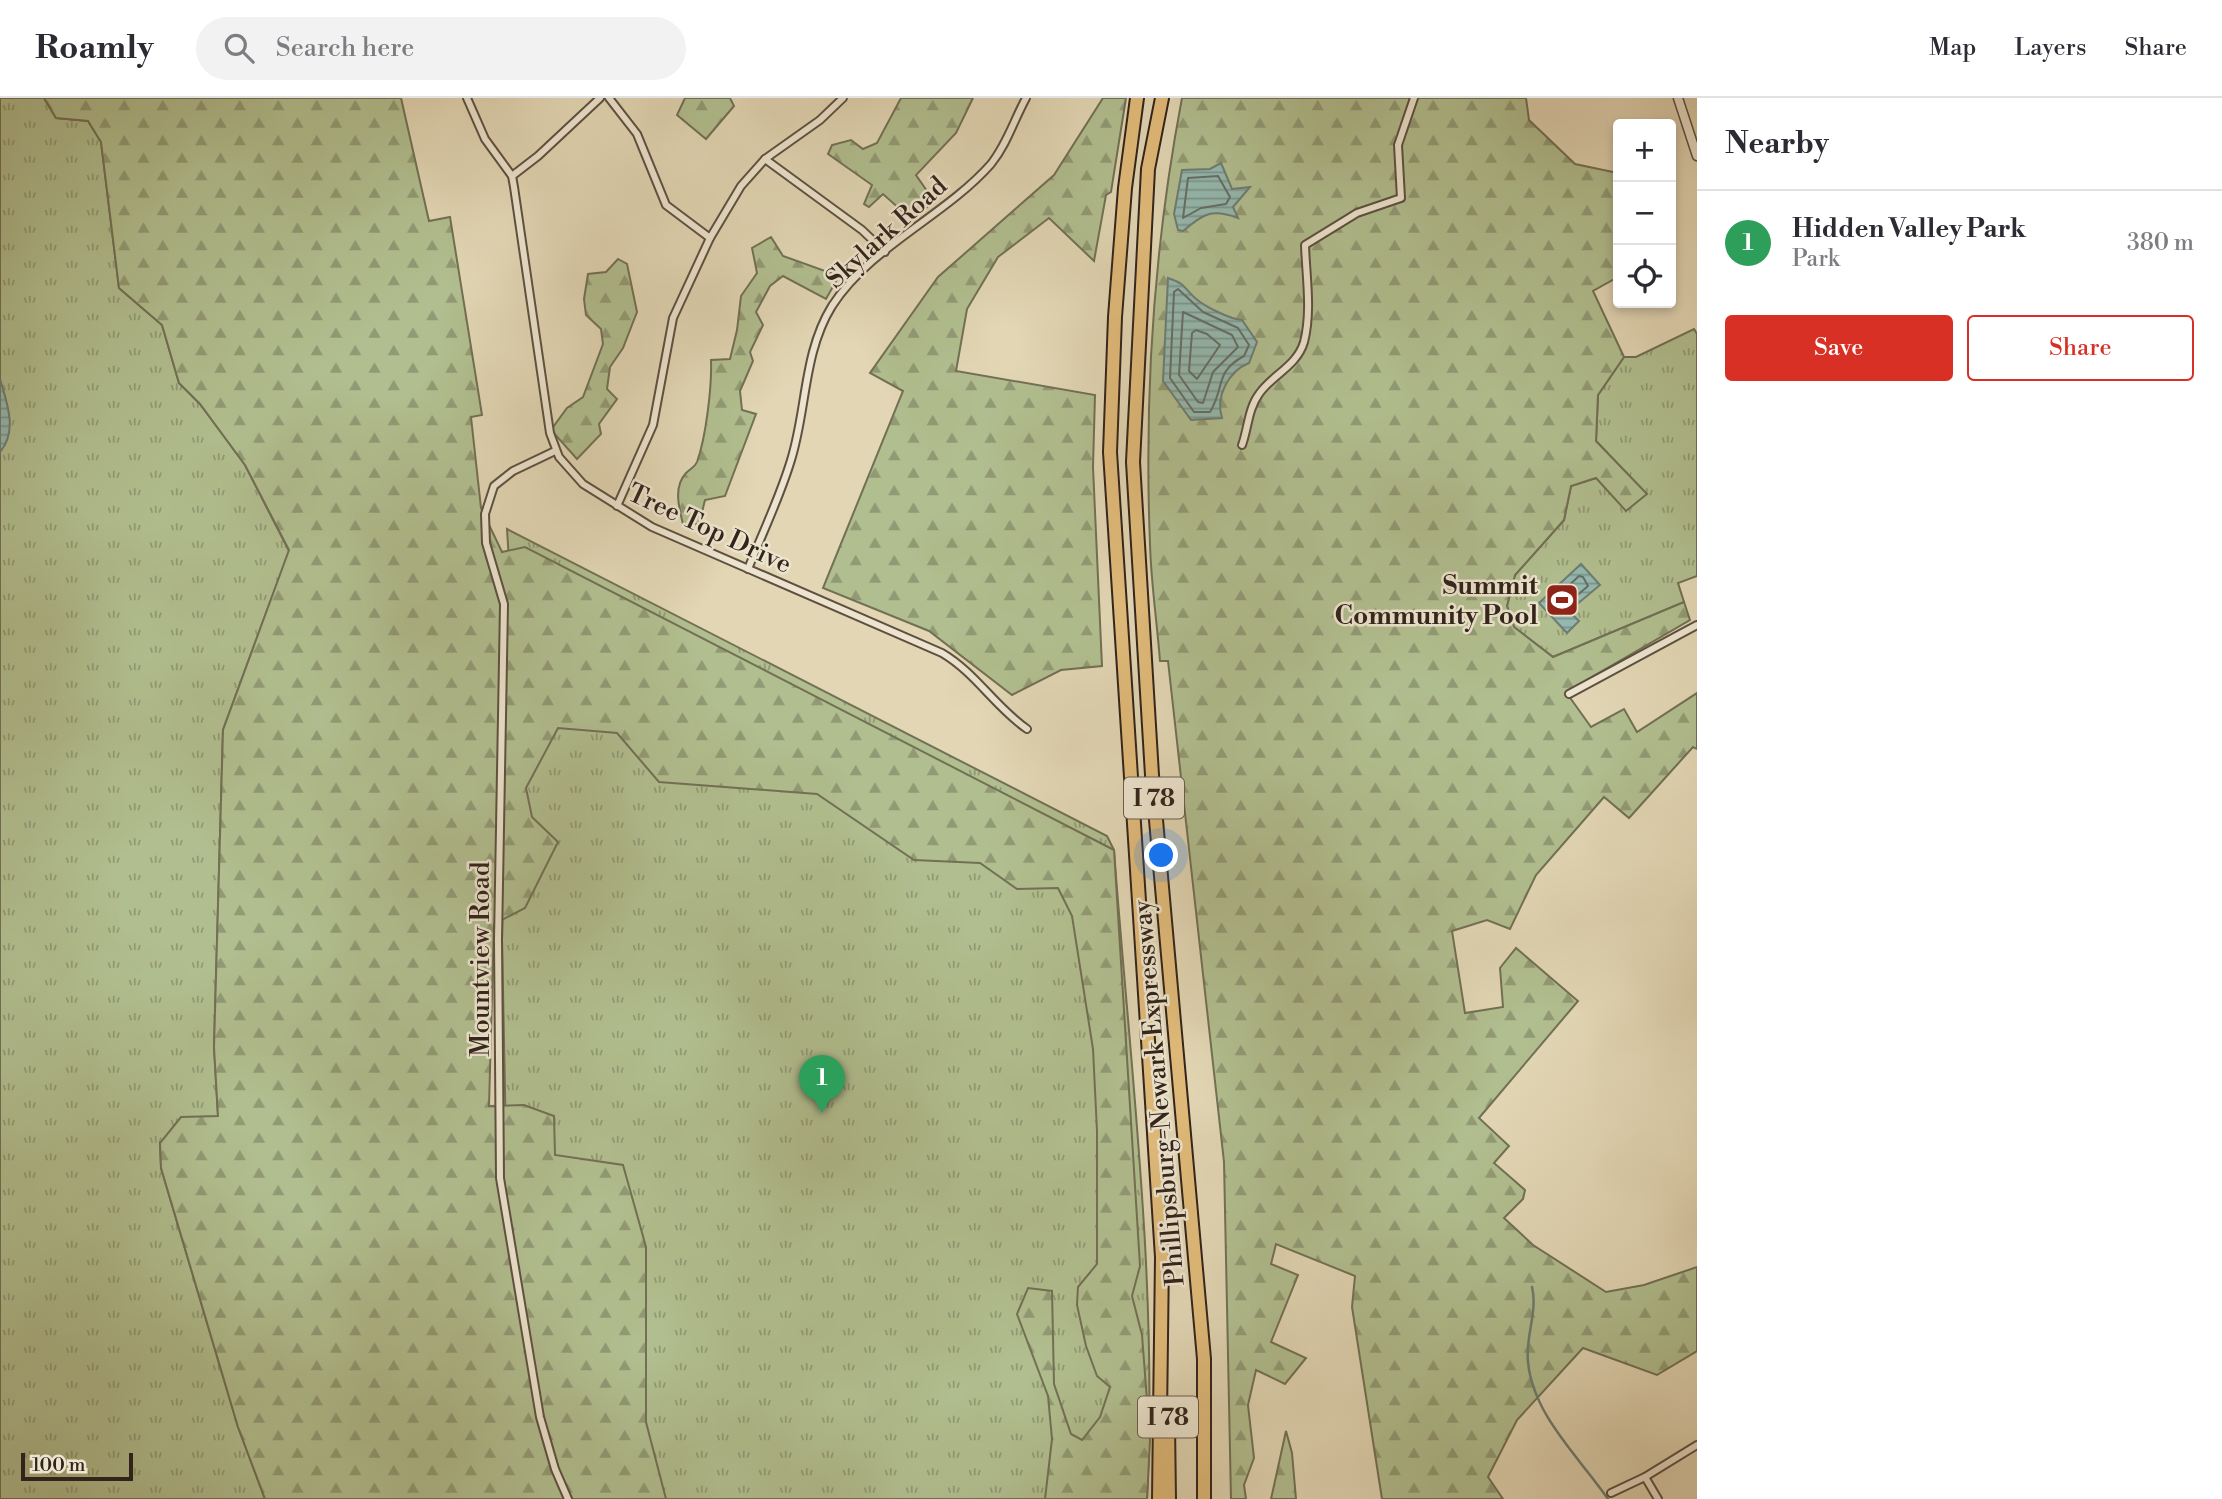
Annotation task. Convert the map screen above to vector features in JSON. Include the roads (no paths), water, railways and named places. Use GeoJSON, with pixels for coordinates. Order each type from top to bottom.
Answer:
{"type":"FeatureCollection","features":[{"type":"Feature","properties":{"kind":"highway","name":"Phillipsburg-Newark Expressway"},"geometry":{"type":"LineString","coordinates":[[1137,98],[1125,188],[1115,317],[1110,452],[1161,1245],[1163,1336],[1159,1499]]}},
{"type":"Feature","properties":{"kind":"highway","name":"Phillipsburg-Newark Expressway"},"geometry":{"type":"LineString","coordinates":[[1162,98],[1148,169],[1133,462],[1152,775],[1204,1359],[1204,1499]]}},
{"type":"Feature","properties":{"kind":"highway","name":"Phillipsburg-Newark Expressway"},"geometry":{"type":"LineString","coordinates":[[1163,1336],[1168,1397],[1168,1499]]}},
{"type":"Feature","properties":{"kind":"street","name":"Tree Top Drive"},"geometry":{"type":"LineString","coordinates":[[467,98],[485,139],[512,176],[547,417],[555,451],[583,484],[652,527],[942,653],[976,678],[1011,717],[1027,729]]}},
{"type":"Feature","properties":{"kind":"street"},"geometry":{"type":"LineString","coordinates":[[512,176],[538,156],[600,98]]}},
{"type":"Feature","properties":{"kind":"street"},"geometry":{"type":"LineString","coordinates":[[609,98],[638,134],[666,205],[710,238]]}},
{"type":"Feature","properties":{"kind":"street"},"geometry":{"type":"LineString","coordinates":[[617,506],[653,425],[673,318],[710,238],[741,186],[765,159],[820,120],[843,98]]}},
{"type":"Feature","properties":{"kind":"street","name":"Skylark Road"},"geometry":{"type":"LineString","coordinates":[[748,569],[791,463],[807,376],[822,325],[841,294],[885,253],[986,169],[1003,146],[1026,98]]}},
{"type":"Feature","properties":{"kind":"street"},"geometry":{"type":"LineString","coordinates":[[1242,445],[1253,403],[1261,391],[1291,364],[1303,344],[1308,312],[1305,245],[1357,213],[1401,198],[1398,145],[1413,98]]}},
{"type":"Feature","properties":{"kind":"street"},"geometry":{"type":"LineString","coordinates":[[1678,98],[1697,156]]}},
{"type":"Feature","properties":{"kind":"street"},"geometry":{"type":"LineString","coordinates":[[765,159],[855,224],[885,253]]}},
{"type":"Feature","properties":{"kind":"street","name":"Mountview Road"},"geometry":{"type":"LineString","coordinates":[[555,451],[513,471],[494,486],[485,509],[485,522],[486,542],[503,604],[498,940],[500,1178],[540,1417],[555,1469],[568,1499]]}},
{"type":"Feature","properties":{"kind":"street"},"geometry":{"type":"LineString","coordinates":[[1569,694],[1697,625]]}},
{"type":"Feature","properties":{"kind":"street"},"geometry":{"type":"LineString","coordinates":[[1611,1493],[1645,1477],[1697,1445]]}},
{"type":"Feature","properties":{"kind":"street"},"geometry":{"type":"LineString","coordinates":[[1645,1477],[1658,1499]]}},
{"type":"Feature","properties":{"kind":"water"},"geometry":{"type":"Polygon","coordinates":[[[1221,163],[1232,189],[1250,187],[1233,207],[1238,218],[1221,213],[1208,214],[1183,231],[1178,230],[1174,214],[1182,170],[1210,169],[1221,163]]]}},
{"type":"Feature","properties":{"kind":"water"},"geometry":{"type":"Polygon","coordinates":[[[1168,278],[1181,284],[1211,309],[1242,320],[1257,342],[1249,363],[1235,372],[1225,385],[1220,401],[1222,418],[1191,420],[1163,381],[1168,278]]]}},
{"type":"Feature","properties":{"kind":"water"},"geometry":{"type":"Polygon","coordinates":[[[0,379],[10,426],[9,435],[0,452],[0,379]]]}},
{"type":"Feature","properties":{"kind":"water","name":"Summit Community Pool"},"geometry":{"type":"Polygon","coordinates":[[[1581,564],[1600,585],[1569,611],[1579,621],[1567,633],[1539,603],[1581,564]]]}},
{"type":"Feature","properties":{"kind":"waterway"},"geometry":{"type":"LineString","coordinates":[[1532,1287],[1533,1306],[1528,1343],[1532,1381],[1548,1418],[1608,1499]]}},
{"type":"Feature","properties":{"kind":"place","name":"Summit Community Pool"},"geometry":{"type":"Point","coordinates":[1562,600]}},
{"type":"Feature","properties":{"kind":"place","name":"Hidden Valley Park"},"geometry":{"type":"Point","coordinates":[822,1113]}}]}
